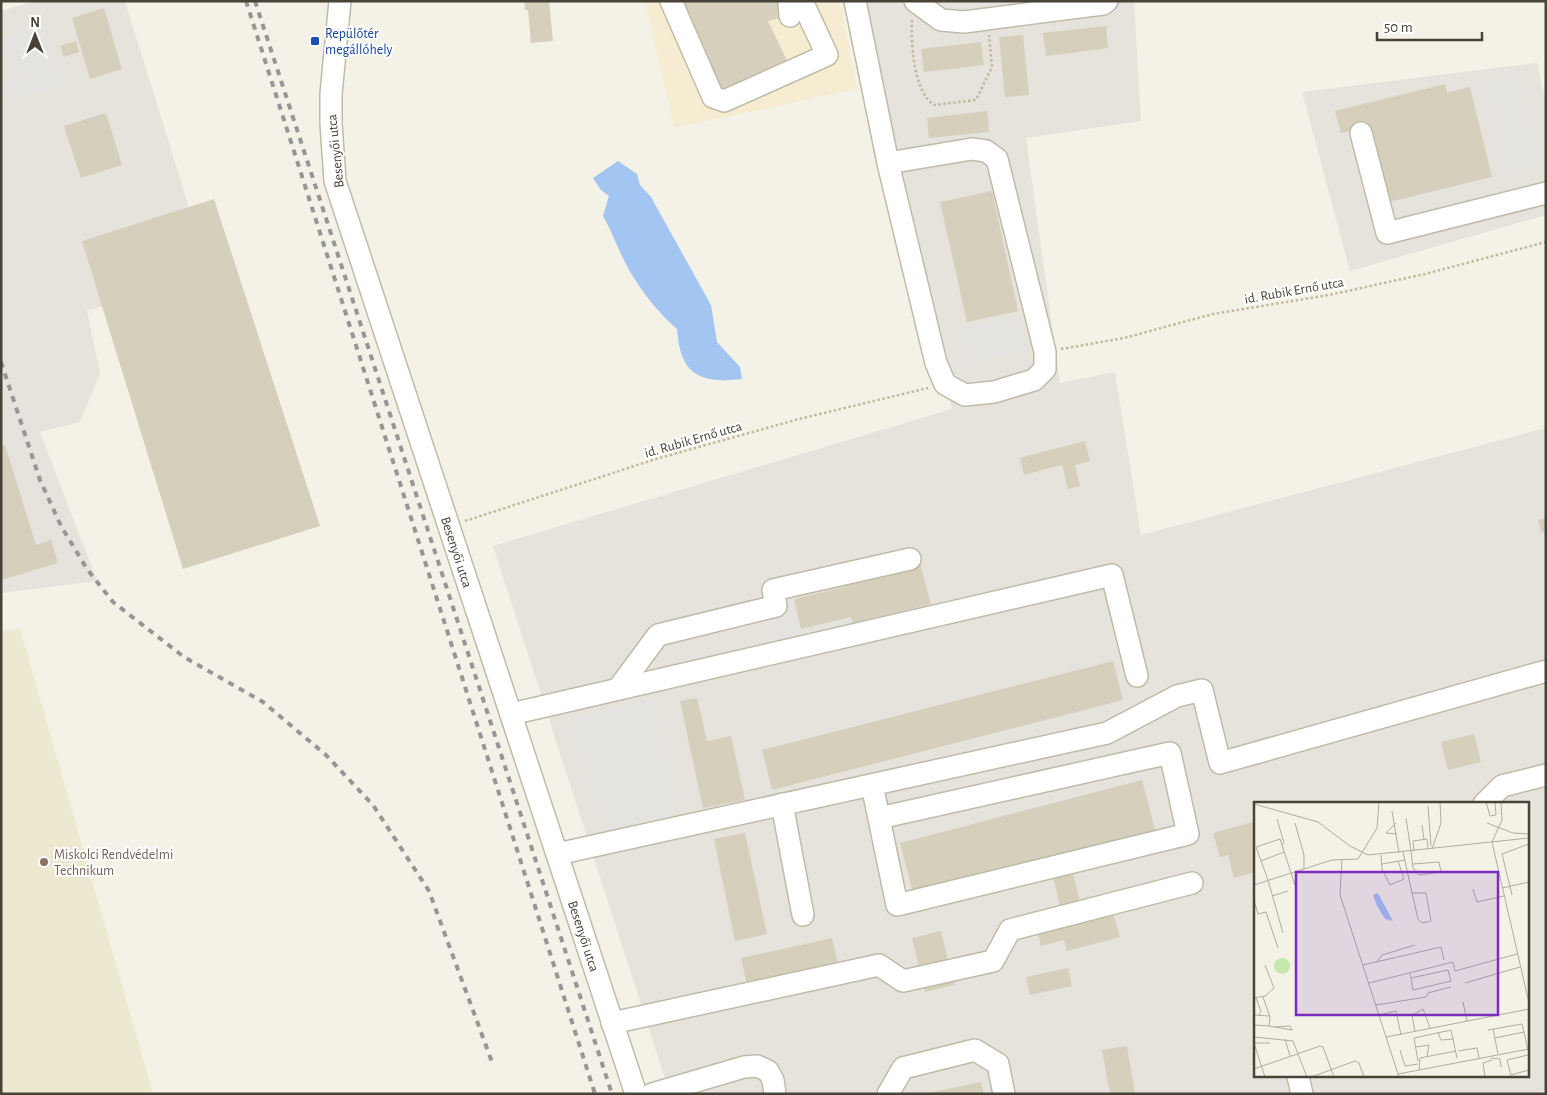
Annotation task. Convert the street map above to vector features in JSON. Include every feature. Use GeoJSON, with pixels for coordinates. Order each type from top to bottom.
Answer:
{"type":"FeatureCollection","features":[{"type":"Feature","properties":{"kind":"street","name":"Besenyői utca"},"geometry":{"type":"LineString","coordinates":[[340,1],[331,104],[336,181],[636,1094]]}},
{"type":"Feature","properties":{"kind":"street"},"geometry":{"type":"LineString","coordinates":[[671,1],[713,97],[724,102],[827,55],[794,6]]}},
{"type":"Feature","properties":{"kind":"street"},"geometry":{"type":"LineString","coordinates":[[855,1],[888,163],[936,363],[946,384],[965,396],[994,392],[1034,380],[1045,369],[1045,352],[997,160],[986,152],[972,149],[888,163]]}},
{"type":"Feature","properties":{"kind":"street"},"geometry":{"type":"LineString","coordinates":[[914,10],[941,20],[964,22],[1104,4],[1107,1]]}},
{"type":"Feature","properties":{"kind":"street"},"geometry":{"type":"LineString","coordinates":[[1361,133],[1387,233],[1546,192]]}},
{"type":"Feature","properties":{"kind":"street"},"geometry":{"type":"LineString","coordinates":[[618,689],[658,635],[776,606],[772,590],[910,559]]}},
{"type":"Feature","properties":{"kind":"street"},"geometry":{"type":"LineString","coordinates":[[511,714],[1112,575],[1137,676]]}},
{"type":"Feature","properties":{"kind":"street"},"geometry":{"type":"LineString","coordinates":[[557,854],[1107,733],[1177,696],[1202,690],[1220,763],[1546,671]]}},
{"type":"Feature","properties":{"kind":"street"},"geometry":{"type":"LineString","coordinates":[[872,785],[897,905],[1188,834],[1170,753],[879,818]]}},
{"type":"Feature","properties":{"kind":"street"},"geometry":{"type":"LineString","coordinates":[[1486,802],[1502,786],[1546,775]]}},
{"type":"Feature","properties":{"kind":"street"},"geometry":{"type":"LineString","coordinates":[[782,804],[803,915]]}},
{"type":"Feature","properties":{"kind":"street"},"geometry":{"type":"LineString","coordinates":[[612,1022],[879,965],[903,981],[993,961],[1010,930],[1192,883]]}},
{"type":"Feature","properties":{"kind":"street"},"geometry":{"type":"LineString","coordinates":[[888,1094],[903,1068],[975,1050],[998,1064],[1004,1094]]}},
{"type":"Feature","properties":{"kind":"street"},"geometry":{"type":"LineString","coordinates":[[652,1094],[744,1067],[757,1066],[768,1071],[775,1094]]}},
{"type":"Feature","properties":{"kind":"street"},"geometry":{"type":"LineString","coordinates":[[1298,1078],[1302,1094]]}},
{"type":"Feature","properties":{"kind":"path"},"geometry":{"type":"LineString","coordinates":[[914,10],[911,46],[919,81],[928,102],[934,105],[976,100],[982,92],[992,66],[987,19]]}},
{"type":"Feature","properties":{"kind":"path","name":"id. Rubik Ernő utca"},"geometry":{"type":"LineString","coordinates":[[1045,352],[1124,338],[1213,314],[1358,289],[1425,274],[1546,242]]}},
{"type":"Feature","properties":{"kind":"path","name":"id. Rubik Ernő utca"},"geometry":{"type":"LineString","coordinates":[[449,526],[656,458],[799,419],[946,384]]}},
{"type":"Feature","properties":{"kind":"shaded area"},"geometry":{"type":"Polygon","coordinates":[[[34,1],[125,1],[210,275],[87,311],[100,374],[80,422],[40,432],[97,581],[1,593],[1,11],[34,1]]]}},
{"type":"Feature","properties":{"kind":"shaded area"},"geometry":{"type":"Polygon","coordinates":[[[645,1],[840,1],[857,89],[674,128],[645,1]]]}},
{"type":"Feature","properties":{"kind":"shaded area"},"geometry":{"type":"Polygon","coordinates":[[[859,1],[1134,1],[1141,121],[1026,138],[1060,383],[1115,372],[1141,535],[1546,428],[1546,1091],[1531,1094],[670,1094],[493,546],[952,409],[859,1]]]}},
{"type":"Feature","properties":{"kind":"shaded area"},"geometry":{"type":"Polygon","coordinates":[[[47,23],[66,85],[10,101],[4,79],[15,76],[3,37],[47,23]]]}},
{"type":"Feature","properties":{"kind":"shaded area"},"geometry":{"type":"Polygon","coordinates":[[[1537,63],[1546,104],[1546,215],[1350,271],[1302,92],[1537,63]]]}},
{"type":"Feature","properties":{"kind":"shaded area"},"geometry":{"type":"Polygon","coordinates":[[[1520,74],[1544,165],[1502,176],[1477,85],[1520,74]]]}},
{"type":"Feature","properties":{"kind":"shaded area"},"geometry":{"type":"Polygon","coordinates":[[[1018,315],[1026,349],[967,363],[958,330],[1018,315]]]}},
{"type":"Feature","properties":{"kind":"shaded area"},"geometry":{"type":"Polygon","coordinates":[[[791,586],[802,635],[777,640],[769,608],[791,586]]]}},
{"type":"Feature","properties":{"kind":"shaded area","name":"Miskolci Rendvédelmi Technikum"},"geometry":{"type":"Polygon","coordinates":[[[20,629],[153,1094],[1,1094],[1,631],[20,629]]]}},
{"type":"Feature","properties":{"kind":"shaded area"},"geometry":{"type":"Polygon","coordinates":[[[656,699],[681,813],[605,832],[568,720],[656,699]]]}},
{"type":"Feature","properties":{"kind":"water"},"geometry":{"type":"Polygon","coordinates":[[[618,161],[637,174],[640,185],[651,197],[711,305],[717,342],[740,367],[742,379],[714,380],[694,373],[682,356],[677,329],[654,305],[628,267],[603,216],[609,196],[601,190],[593,178],[618,161]]]}},
{"type":"Feature","properties":{"kind":"building"},"geometry":{"type":"Polygon","coordinates":[[[524,1],[549,1],[553,41],[531,43],[528,10],[525,10],[524,1]]]}},
{"type":"Feature","properties":{"kind":"building"},"geometry":{"type":"Polygon","coordinates":[[[682,1],[778,1],[780,18],[768,21],[789,65],[718,97],[682,1]]]}},
{"type":"Feature","properties":{"kind":"building"},"geometry":{"type":"Polygon","coordinates":[[[104,8],[122,69],[90,79],[72,18],[104,8]]]}},
{"type":"Feature","properties":{"kind":"building"},"geometry":{"type":"Polygon","coordinates":[[[1106,26],[1108,48],[1046,56],[1043,33],[1106,26]]]}},
{"type":"Feature","properties":{"kind":"building"},"geometry":{"type":"Polygon","coordinates":[[[1023,35],[1029,95],[1005,97],[999,37],[1023,35]]]}},
{"type":"Feature","properties":{"kind":"building"},"geometry":{"type":"Polygon","coordinates":[[[76,41],[79,52],[64,57],[60,46],[76,41]]]}},
{"type":"Feature","properties":{"kind":"building"},"geometry":{"type":"Polygon","coordinates":[[[981,42],[984,65],[924,72],[921,49],[981,42]]]}},
{"type":"Feature","properties":{"kind":"building"},"geometry":{"type":"Polygon","coordinates":[[[1445,84],[1447,93],[1470,87],[1492,177],[1385,203],[1366,127],[1341,133],[1335,111],[1445,84]]]}},
{"type":"Feature","properties":{"kind":"building"},"geometry":{"type":"Polygon","coordinates":[[[987,111],[989,132],[929,138],[927,118],[987,111]]]}},
{"type":"Feature","properties":{"kind":"building"},"geometry":{"type":"Polygon","coordinates":[[[106,113],[122,165],[81,178],[64,126],[106,113]]]}},
{"type":"Feature","properties":{"kind":"building"},"geometry":{"type":"Polygon","coordinates":[[[992,191],[1018,311],[967,322],[940,202],[992,191]]]}},
{"type":"Feature","properties":{"kind":"building"},"geometry":{"type":"Polygon","coordinates":[[[214,199],[320,526],[183,569],[82,241],[214,199]]]}},
{"type":"Feature","properties":{"kind":"building"},"geometry":{"type":"Polygon","coordinates":[[[1085,441],[1090,461],[1075,465],[1080,486],[1068,489],[1062,465],[1024,475],[1020,458],[1085,441]]]}},
{"type":"Feature","properties":{"kind":"building"},"geometry":{"type":"Polygon","coordinates":[[[5,445],[36,545],[51,540],[58,563],[1,580],[1,446],[5,445]]]}},
{"type":"Feature","properties":{"kind":"building"},"geometry":{"type":"Polygon","coordinates":[[[1546,518],[1546,531],[1541,532],[1538,520],[1546,518]]]}},
{"type":"Feature","properties":{"kind":"building"},"geometry":{"type":"Polygon","coordinates":[[[920,563],[931,604],[853,623],[851,617],[801,629],[794,599],[844,587],[842,582],[920,563]]]}},
{"type":"Feature","properties":{"kind":"building"},"geometry":{"type":"Polygon","coordinates":[[[1113,661],[1123,700],[772,790],[762,750],[1113,661]]]}},
{"type":"Feature","properties":{"kind":"building"},"geometry":{"type":"Polygon","coordinates":[[[697,698],[707,741],[731,736],[745,800],[703,808],[680,701],[697,698]]]}},
{"type":"Feature","properties":{"kind":"building"},"geometry":{"type":"Polygon","coordinates":[[[1474,734],[1481,762],[1448,770],[1441,742],[1474,734]]]}},
{"type":"Feature","properties":{"kind":"building"},"geometry":{"type":"Polygon","coordinates":[[[1142,780],[1157,837],[915,900],[900,843],[1142,780]]]}},
{"type":"Feature","properties":{"kind":"building"},"geometry":{"type":"Polygon","coordinates":[[[1254,822],[1254,873],[1234,878],[1228,855],[1220,857],[1213,833],[1254,822]]]}},
{"type":"Feature","properties":{"kind":"building"},"geometry":{"type":"Polygon","coordinates":[[[745,833],[767,934],[735,941],[714,839],[745,833]]]}},
{"type":"Feature","properties":{"kind":"building"},"geometry":{"type":"Polygon","coordinates":[[[1073,873],[1080,904],[1061,909],[1053,878],[1073,873]]]}},
{"type":"Feature","properties":{"kind":"building"},"geometry":{"type":"Polygon","coordinates":[[[1113,912],[1120,937],[1067,951],[1064,940],[1041,946],[1037,931],[1113,912]]]}},
{"type":"Feature","properties":{"kind":"building"},"geometry":{"type":"Polygon","coordinates":[[[941,931],[954,985],[925,992],[912,938],[941,931]]]}},
{"type":"Feature","properties":{"kind":"building"},"geometry":{"type":"Polygon","coordinates":[[[832,938],[838,964],[747,985],[741,958],[832,938]]]}},
{"type":"Feature","properties":{"kind":"building"},"geometry":{"type":"Polygon","coordinates":[[[1068,968],[1072,986],[1030,995],[1026,977],[1068,968]]]}},
{"type":"Feature","properties":{"kind":"building"},"geometry":{"type":"Polygon","coordinates":[[[1127,1046],[1135,1094],[1110,1094],[1102,1050],[1127,1046]]]}},
{"type":"Feature","properties":{"kind":"building"},"geometry":{"type":"Polygon","coordinates":[[[981,1082],[984,1094],[928,1094],[928,1093],[981,1082]]]}},
{"type":"Feature","properties":{"kind":"railway"},"geometry":{"type":"LineString","coordinates":[[246,1],[595,1094]]}},
{"type":"Feature","properties":{"kind":"railway"},"geometry":{"type":"LineString","coordinates":[[255,1],[612,1094]]}},
{"type":"Feature","properties":{"kind":"railway"},"geometry":{"type":"LineString","coordinates":[[1,362],[40,480],[61,526],[87,569],[113,602],[184,657],[263,702],[326,755],[373,805],[429,891],[492,1062]]}},
{"type":"Feature","properties":{"kind":"place","name":"Repülőtér megállóhely"},"geometry":{"type":"Point","coordinates":[315,41]}},
{"type":"Feature","properties":{"kind":"place","name":"Miskolci Rendvédelmi Technikum"},"geometry":{"type":"Point","coordinates":[44,862]}}]}
